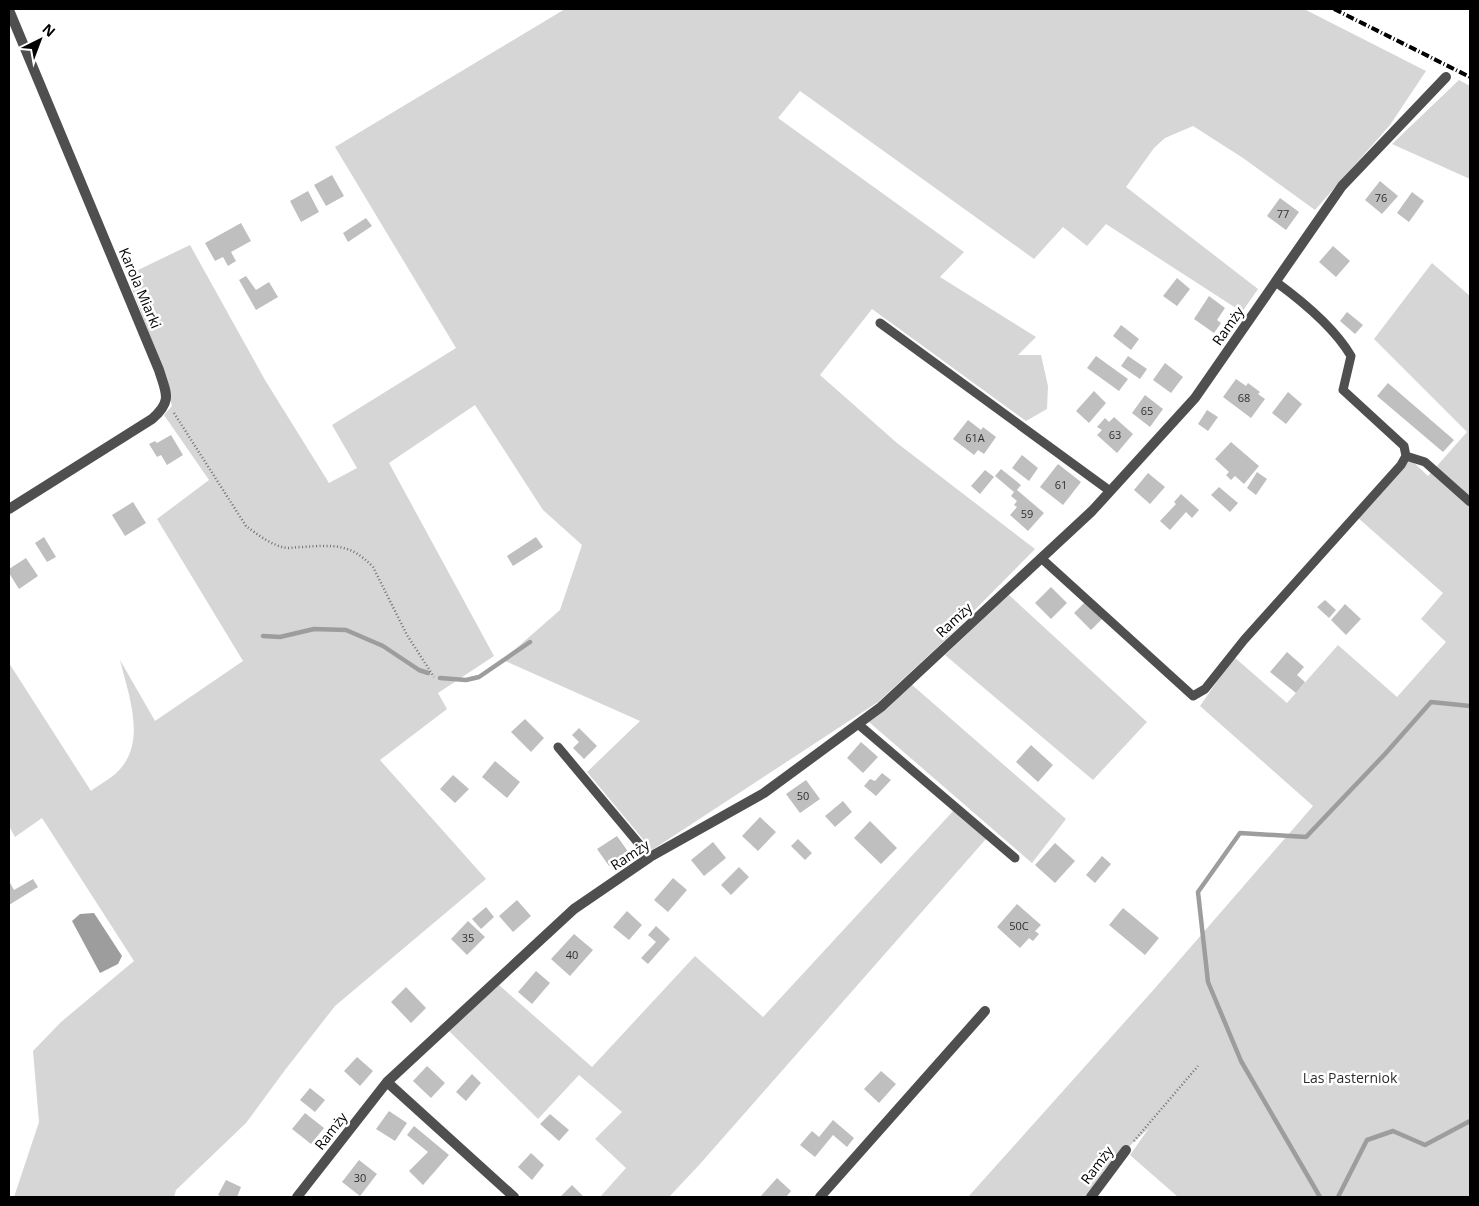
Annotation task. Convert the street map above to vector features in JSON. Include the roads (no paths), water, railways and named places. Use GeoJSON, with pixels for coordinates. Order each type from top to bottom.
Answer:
{"type":"FeatureCollection","features":[{"type":"Feature","properties":{"kind":"street","name":"Karola Miarki"},"geometry":{"type":"LineString","coordinates":[[9,10],[159,370],[166,401],[162,410],[152,419],[9,509]]}},
{"type":"Feature","properties":{"kind":"street","name":"Ramży"},"geometry":{"type":"LineString","coordinates":[[297,1197],[387,1082],[574,908],[650,857],[764,793],[880,708],[1092,511],[1194,398],[1342,186],[1446,76]]}},
{"type":"Feature","properties":{"kind":"street"},"geometry":{"type":"LineString","coordinates":[[820,1197],[985,1011]]}},
{"type":"Feature","properties":{"kind":"street"},"geometry":{"type":"LineString","coordinates":[[387,1082],[514,1197]]}},
{"type":"Feature","properties":{"kind":"street","name":"Ramży"},"geometry":{"type":"LineString","coordinates":[[1091,1197],[1126,1150]]}},
{"type":"Feature","properties":{"kind":"lane"},"geometry":{"type":"LineString","coordinates":[[1040,558],[1157,661],[1193,696],[1205,689],[1244,640],[1396,471],[1406,456],[1404,446],[1343,390],[1351,356],[1344,344],[1299,299],[1276,282]]}},
{"type":"Feature","properties":{"kind":"lane"},"geometry":{"type":"LineString","coordinates":[[880,323],[1110,491]]}},
{"type":"Feature","properties":{"kind":"lane"},"geometry":{"type":"LineString","coordinates":[[1406,456],[1425,462],[1470,502]]}},
{"type":"Feature","properties":{"kind":"lane"},"geometry":{"type":"LineString","coordinates":[[858,724],[1015,858]]}},
{"type":"Feature","properties":{"kind":"lane"},"geometry":{"type":"LineString","coordinates":[[558,747],[650,857]]}},
{"type":"Feature","properties":{"kind":"waterway"},"geometry":{"type":"LineString","coordinates":[[263,636],[280,637],[314,629],[346,630],[383,646],[419,670],[428,673]]}},
{"type":"Feature","properties":{"kind":"waterway"},"geometry":{"type":"LineString","coordinates":[[440,678],[466,680],[479,677],[530,642]]}},
{"type":"Feature","properties":{"kind":"waterway"},"geometry":{"type":"LineString","coordinates":[[1320,1197],[1241,1061],[1208,982],[1198,892],[1240,833],[1306,837],[1385,754],[1431,702],[1470,706]]}},
{"type":"Feature","properties":{"kind":"waterway"},"geometry":{"type":"LineString","coordinates":[[1338,1197],[1367,1140],[1393,1131],[1425,1145],[1470,1121]]}},
{"type":"Feature","properties":{"kind":"railway"},"geometry":{"type":"LineString","coordinates":[[1334,9],[1470,77]]}},
{"type":"Feature","properties":{"kind":"park label","name":"Las Pasterniok"},"geometry":{"type":"Point","coordinates":[1350,1078]}}]}
